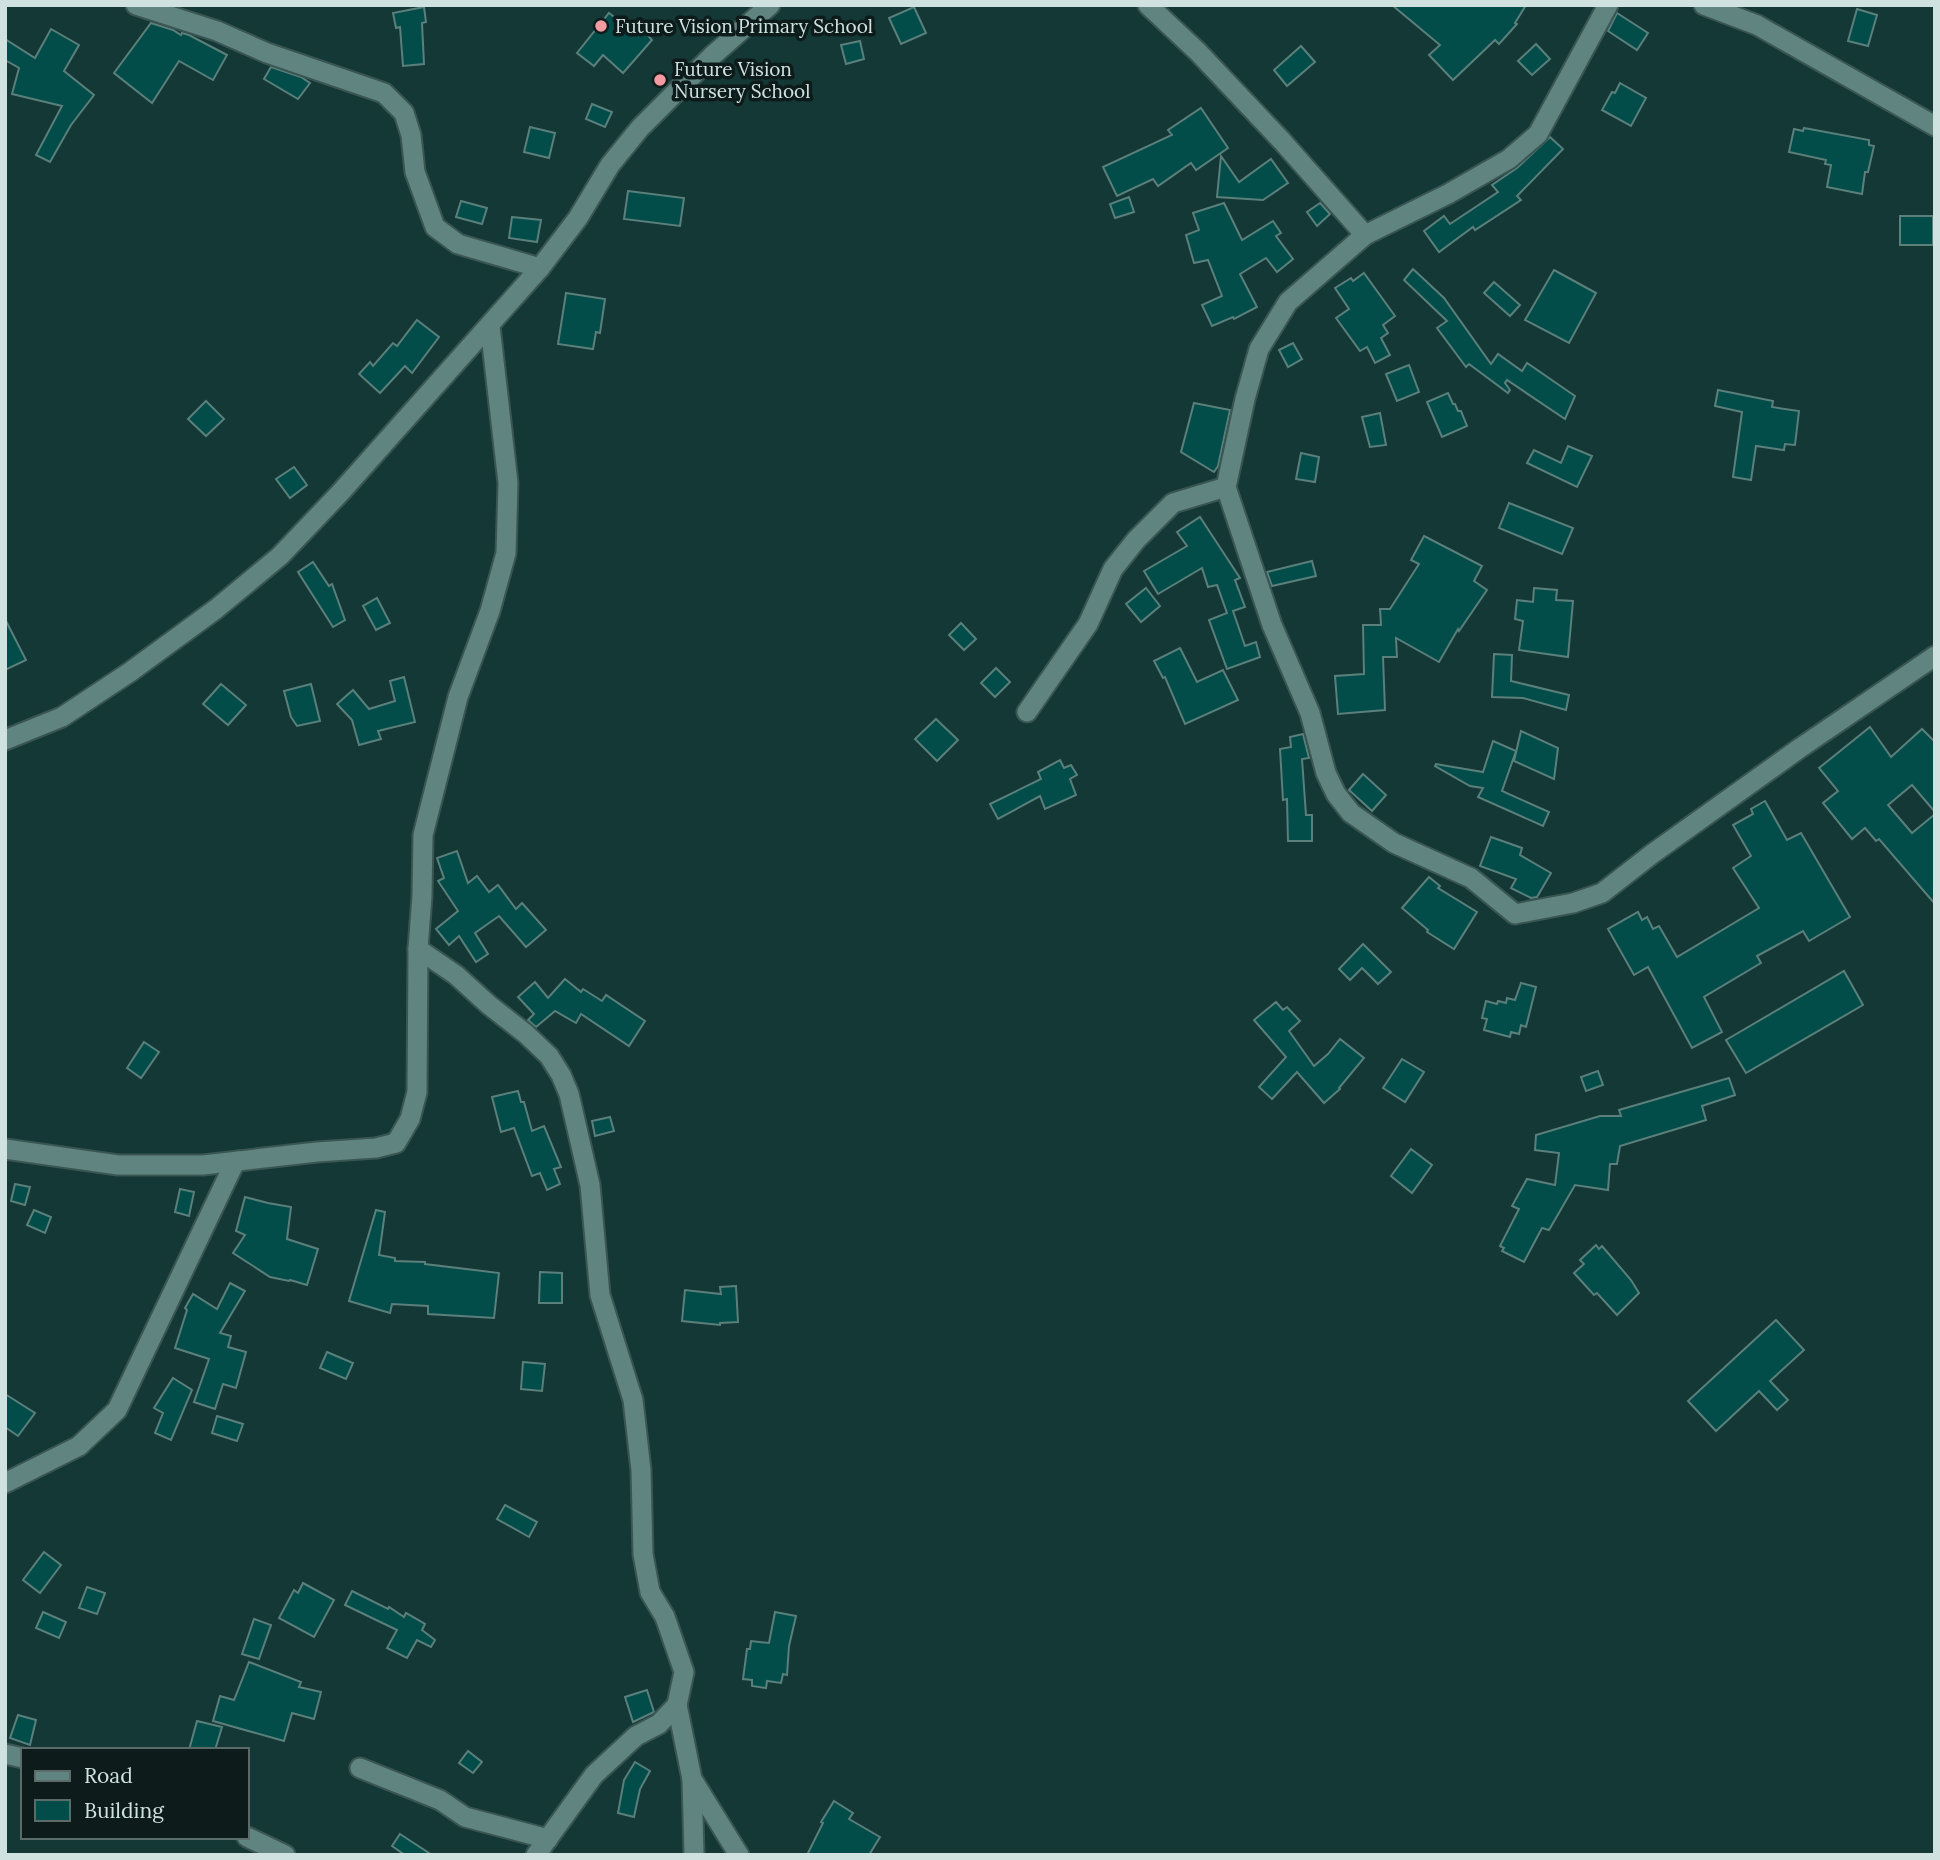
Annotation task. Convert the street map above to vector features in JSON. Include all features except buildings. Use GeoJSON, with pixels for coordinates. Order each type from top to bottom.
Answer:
{"type":"FeatureCollection","features":[{"type":"Feature","properties":{"kind":"street"},"geometry":{"type":"LineString","coordinates":[[136,5],[217,31],[267,53],[384,93],[404,113],[411,135],[415,172],[435,228],[458,244],[540,268]]}},
{"type":"Feature","properties":{"kind":"street"},"geometry":{"type":"LineString","coordinates":[[5,740],[62,717],[131,672],[216,609],[280,556],[340,493],[540,268],[578,218],[610,165],[640,128],[770,5]]}},
{"type":"Feature","properties":{"kind":"street"},"geometry":{"type":"LineString","coordinates":[[1148,5],[1245,101],[1365,235]]}},
{"type":"Feature","properties":{"kind":"street"},"geometry":{"type":"LineString","coordinates":[[1608,5],[1538,134],[1509,159],[1448,194],[1365,235],[1288,302],[1259,349],[1226,487],[1272,625],[1310,713],[1326,773],[1336,794],[1351,813],[1394,842],[1471,878],[1514,914],[1573,903],[1602,893],[1789,755],[1935,656]]}},
{"type":"Feature","properties":{"kind":"street"},"geometry":{"type":"LineString","coordinates":[[1704,5],[1756,25],[1935,126]]}},
{"type":"Feature","properties":{"kind":"street"},"geometry":{"type":"LineString","coordinates":[[5,1149],[118,1165],[203,1165],[376,1148],[396,1143],[410,1119],[417,1092],[418,949],[423,835],[458,697],[489,611],[506,553],[508,483],[490,326]]}},
{"type":"Feature","properties":{"kind":"street"},"geometry":{"type":"LineString","coordinates":[[1027,712],[1088,624],[1113,569],[1136,540],[1173,503],[1226,487]]}},
{"type":"Feature","properties":{"kind":"street"},"geometry":{"type":"LineString","coordinates":[[418,949],[456,975],[549,1056],[561,1074],[569,1094],[590,1185],[600,1295],[633,1400],[640,1471],[643,1554],[650,1592],[665,1617],[684,1672],[677,1705],[692,1779],[694,1855]]}},
{"type":"Feature","properties":{"kind":"street"},"geometry":{"type":"LineString","coordinates":[[5,1483],[79,1446],[117,1410],[234,1164],[238,1161]]}},
{"type":"Feature","properties":{"kind":"street"},"geometry":{"type":"LineString","coordinates":[[360,1768],[440,1800],[465,1817],[542,1847],[594,1775],[636,1736],[659,1724],[677,1705]]}},
{"type":"Feature","properties":{"kind":"street"},"geometry":{"type":"LineString","coordinates":[[692,1779],[739,1855]]}},
{"type":"Feature","properties":{"kind":"street"},"geometry":{"type":"LineString","coordinates":[[248,1837],[285,1855]]}},
{"type":"Feature","properties":{"kind":"place","name":"Future Vision Primary School"},"geometry":{"type":"Point","coordinates":[601,26]}},
{"type":"Feature","properties":{"kind":"place","name":"Future Vision Nursery School"},"geometry":{"type":"Point","coordinates":[660,80]}}]}
